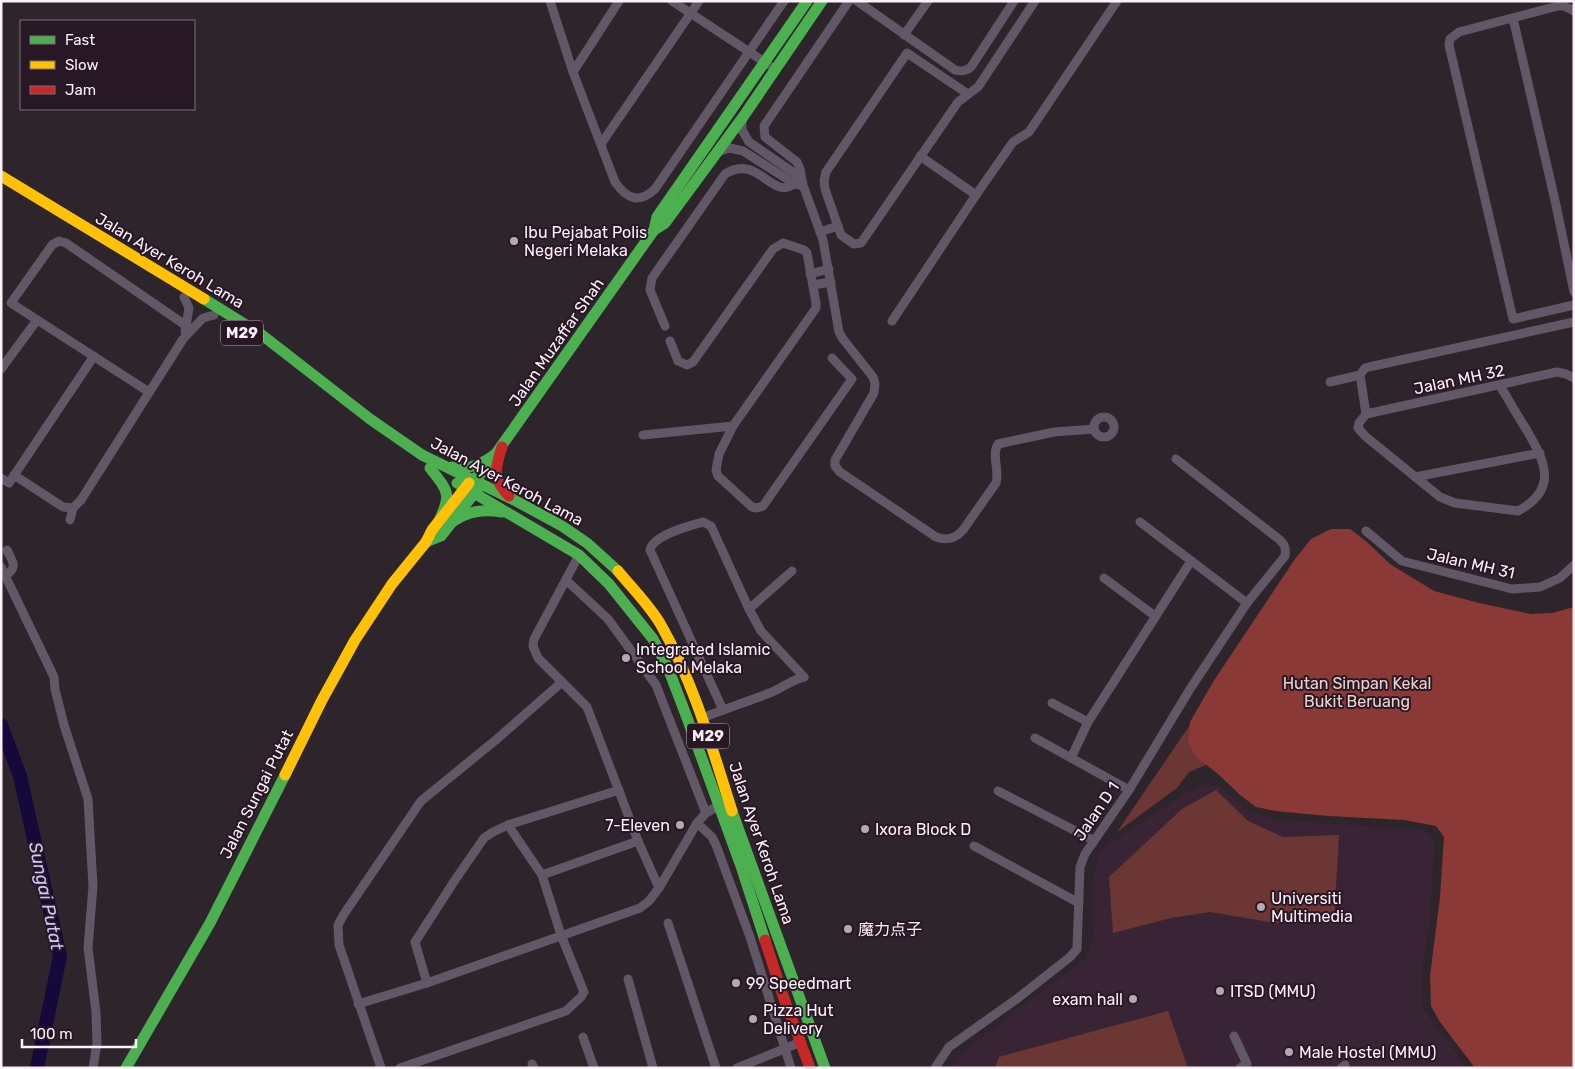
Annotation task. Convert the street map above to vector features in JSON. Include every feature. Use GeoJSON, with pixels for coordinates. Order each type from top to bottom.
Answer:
{"type":"FeatureCollection","features":[{"type":"Feature","properties":{"kind":"main road","name":"Jalan Muzaffar Shah"},"geometry":{"type":"LineString","coordinates":[[473,486],[654,230],[657,217],[807,1]]}},
{"type":"Feature","properties":{"kind":"main road","name":"Jalan Muzaffar Shah"},"geometry":{"type":"LineString","coordinates":[[654,230],[665,224],[718,152],[822,1]]}},
{"type":"Feature","properties":{"kind":"main road","name":"Jalan Ayer Keroh Lama"},"geometry":{"type":"LineString","coordinates":[[1,176],[262,335],[370,419],[422,455],[433,465]]}},
{"type":"Feature","properties":{"kind":"main road","name":"Jalan Ayer Keroh Lama"},"geometry":{"type":"LineString","coordinates":[[1,186],[261,345],[295,369],[379,437],[473,486],[513,515],[579,555],[609,584],[653,639],[668,668],[741,866],[782,993],[810,1068]]}},
{"type":"Feature","properties":{"kind":"main road"},"geometry":{"type":"LineString","coordinates":[[433,465],[471,468],[481,464],[500,449]]}},
{"type":"Feature","properties":{"kind":"main road"},"geometry":{"type":"LineString","coordinates":[[500,449],[496,465],[496,481],[506,493],[516,500]]}},
{"type":"Feature","properties":{"kind":"main road"},"geometry":{"type":"LineString","coordinates":[[433,465],[448,495],[446,508],[438,522]]}},
{"type":"Feature","properties":{"kind":"main road","name":"Jalan Ayer Keroh Lama"},"geometry":{"type":"LineString","coordinates":[[473,486],[516,500],[562,526],[587,543],[624,578],[660,623],[678,658],[702,718],[734,816],[826,1068]]}},
{"type":"Feature","properties":{"kind":"main road","name":"Jalan Sungai Putat"},"geometry":{"type":"LineString","coordinates":[[426,542],[441,536],[452,522],[473,486]]}},
{"type":"Feature","properties":{"kind":"main road","name":"Jalan Sungai Putat"},"geometry":{"type":"LineString","coordinates":[[126,1068],[210,922],[322,700],[352,647],[392,584],[426,542],[438,522],[473,486]]}},
{"type":"Feature","properties":{"kind":"main road"},"geometry":{"type":"LineString","coordinates":[[452,522],[464,513],[475,510],[498,511],[513,515]]}},
{"type":"Feature","properties":{"kind":"main road"},"geometry":{"type":"LineString","coordinates":[[798,995],[806,1033],[801,1042],[810,1046],[814,1051],[820,1068]]}},
{"type":"Feature","properties":{"kind":"street"},"geometry":{"type":"LineString","coordinates":[[550,1],[573,72],[615,182],[620,189],[635,198],[642,198],[655,189],[784,1]]}},
{"type":"Feature","properties":{"kind":"street"},"geometry":{"type":"LineString","coordinates":[[573,72],[619,1]]}},
{"type":"Feature","properties":{"kind":"street"},"geometry":{"type":"LineString","coordinates":[[672,1],[776,69]]}},
{"type":"Feature","properties":{"kind":"street"},"geometry":{"type":"LineString","coordinates":[[601,144],[699,1]]}},
{"type":"Feature","properties":{"kind":"street"},"geometry":{"type":"LineString","coordinates":[[849,1],[764,126],[765,137],[797,162],[800,169],[799,182],[822,236],[839,332],[873,377],[875,384],[874,393],[835,460],[835,466],[840,472],[936,537],[945,540],[957,537],[966,527],[996,483],[998,478],[995,453],[998,444],[1054,432],[1094,429]]}},
{"type":"Feature","properties":{"kind":"street"},"geometry":{"type":"LineString","coordinates":[[857,1],[955,70],[963,71],[971,66],[1014,1]]}},
{"type":"Feature","properties":{"kind":"street"},"geometry":{"type":"LineString","coordinates":[[904,35],[928,1]]}},
{"type":"Feature","properties":{"kind":"street"},"geometry":{"type":"LineString","coordinates":[[968,94],[907,53],[826,172],[825,189],[839,230],[854,244],[861,243],[958,102],[978,87],[1035,1]]}},
{"type":"Feature","properties":{"kind":"street"},"geometry":{"type":"LineString","coordinates":[[892,322],[1013,142],[1029,132],[1117,1]]}},
{"type":"Feature","properties":{"kind":"street"},"geometry":{"type":"LineString","coordinates":[[1574,11],[1564,6],[1558,6],[1458,32],[1450,39],[1449,50],[1513,319],[1574,305]]}},
{"type":"Feature","properties":{"kind":"street"},"geometry":{"type":"LineString","coordinates":[[1513,18],[1554,195],[1574,292]]}},
{"type":"Feature","properties":{"kind":"street"},"geometry":{"type":"LineString","coordinates":[[743,117],[742,130],[749,142],[799,182]]}},
{"type":"Feature","properties":{"kind":"street"},"geometry":{"type":"LineString","coordinates":[[718,152],[730,148],[743,151],[799,182]]}},
{"type":"Feature","properties":{"kind":"street"},"geometry":{"type":"LineString","coordinates":[[920,156],[976,195]]}},
{"type":"Feature","properties":{"kind":"street"},"geometry":{"type":"LineString","coordinates":[[665,326],[650,290],[652,278],[725,174],[734,170],[746,169],[756,172],[785,189],[799,182]]}},
{"type":"Feature","properties":{"kind":"street"},"geometry":{"type":"LineString","coordinates":[[822,236],[839,230]]}},
{"type":"Feature","properties":{"kind":"street"},"geometry":{"type":"LineString","coordinates":[[149,392],[11,303],[52,245],[59,241],[66,243],[188,328]]}},
{"type":"Feature","properties":{"kind":"street"},"geometry":{"type":"LineString","coordinates":[[670,340],[678,361],[687,365],[693,362],[768,255],[783,244],[804,250],[807,253],[816,303],[813,314],[733,426],[718,454],[716,470],[718,476],[752,507],[757,508],[763,506],[852,379],[832,358]]}},
{"type":"Feature","properties":{"kind":"street"},"geometry":{"type":"LineString","coordinates":[[810,274],[829,269]]}},
{"type":"Feature","properties":{"kind":"street"},"geometry":{"type":"LineString","coordinates":[[813,285],[831,282]]}},
{"type":"Feature","properties":{"kind":"street"},"geometry":{"type":"LineString","coordinates":[[70,520],[73,508],[81,500],[183,339],[188,328],[189,308],[184,297]]}},
{"type":"Feature","properties":{"kind":"street"},"geometry":{"type":"LineString","coordinates":[[188,328],[203,318],[214,315]]}},
{"type":"Feature","properties":{"kind":"street"},"geometry":{"type":"LineString","coordinates":[[1,369],[37,320]]}},
{"type":"Feature","properties":{"kind":"street"},"geometry":{"type":"LineString","coordinates":[[1330,382],[1360,375],[1365,368],[1369,367],[1574,322]]}},
{"type":"Feature","properties":{"kind":"street"},"geometry":{"type":"LineString","coordinates":[[1,478],[9,483],[94,356]]}},
{"type":"Feature","properties":{"kind":"street","name":"Jalan MH 32"},"geometry":{"type":"LineString","coordinates":[[1366,414],[1557,372],[1574,378]]}},
{"type":"Feature","properties":{"kind":"street"},"geometry":{"type":"LineString","coordinates":[[1360,375],[1366,414],[1359,423],[1358,428],[1365,436],[1440,496],[1455,502],[1518,511],[1528,506],[1538,496],[1543,486],[1545,474],[1540,453],[1500,386]]}},
{"type":"Feature","properties":{"kind":"street"},"geometry":{"type":"LineString","coordinates":[[643,435],[733,426]]}},
{"type":"Feature","properties":{"kind":"street"},"geometry":{"type":"LineString","coordinates":[[1415,477],[1540,453]]}},
{"type":"Feature","properties":{"kind":"street","name":"Jalan D 1"},"geometry":{"type":"LineString","coordinates":[[935,1068],[949,1047],[1018,998],[1073,954],[1078,944],[1080,867],[1085,854],[1129,790],[1190,690],[1247,603],[1285,556],[1286,550],[1280,540],[1176,459]]}},
{"type":"Feature","properties":{"kind":"street"},"geometry":{"type":"LineString","coordinates":[[14,475],[63,507],[73,508]]}},
{"type":"Feature","properties":{"kind":"street"},"geometry":{"type":"LineString","coordinates":[[702,718],[789,685],[801,676],[761,631],[708,523],[703,522],[680,529],[658,539],[651,545],[650,550],[722,710]]}},
{"type":"Feature","properties":{"kind":"street"},"geometry":{"type":"LineString","coordinates":[[1140,522],[1247,603]]}},
{"type":"Feature","properties":{"kind":"street","name":"Jalan MH 31"},"geometry":{"type":"LineString","coordinates":[[1366,531],[1402,561],[1512,589],[1540,587],[1560,578],[1574,565]]}},
{"type":"Feature","properties":{"kind":"street"},"geometry":{"type":"LineString","coordinates":[[6,576],[13,570],[14,566],[7,550]]}},
{"type":"Feature","properties":{"kind":"street"},"geometry":{"type":"LineString","coordinates":[[579,555],[534,639],[533,646],[538,658],[587,707],[638,841],[659,888]]}},
{"type":"Feature","properties":{"kind":"street"},"geometry":{"type":"LineString","coordinates":[[1071,758],[1088,722],[1191,561]]}},
{"type":"Feature","properties":{"kind":"street"},"geometry":{"type":"LineString","coordinates":[[1,567],[54,677],[64,725],[88,798],[93,886],[88,948],[96,1012],[96,1043],[93,1068]]}},
{"type":"Feature","properties":{"kind":"street"},"geometry":{"type":"LineString","coordinates":[[749,609],[792,571]]}},
{"type":"Feature","properties":{"kind":"street"},"geometry":{"type":"LineString","coordinates":[[1104,578],[1155,616]]}},
{"type":"Feature","properties":{"kind":"street"},"geometry":{"type":"LineString","coordinates":[[566,580],[608,619],[656,685],[706,813]]}},
{"type":"Feature","properties":{"kind":"street"},"geometry":{"type":"LineString","coordinates":[[381,1068],[339,945],[338,925],[421,801],[562,682]]}},
{"type":"Feature","properties":{"kind":"street"},"geometry":{"type":"LineString","coordinates":[[760,696],[765,706]]}},
{"type":"Feature","properties":{"kind":"street"},"geometry":{"type":"LineString","coordinates":[[1052,703],[1088,722]]}},
{"type":"Feature","properties":{"kind":"street"},"geometry":{"type":"LineString","coordinates":[[1035,738],[1129,790]]}},
{"type":"Feature","properties":{"kind":"street"},"geometry":{"type":"LineString","coordinates":[[427,984],[415,942],[484,838],[508,825],[619,790]]}},
{"type":"Feature","properties":{"kind":"street"},"geometry":{"type":"LineString","coordinates":[[998,791],[1093,840]]}},
{"type":"Feature","properties":{"kind":"street"},"geometry":{"type":"LineString","coordinates":[[358,1004],[427,984],[561,934],[640,908],[649,901],[659,888],[697,823],[706,813],[718,806]]}},
{"type":"Feature","properties":{"kind":"street"},"geometry":{"type":"LineString","coordinates":[[697,823],[712,837],[716,845],[750,937],[791,1068]]}},
{"type":"Feature","properties":{"kind":"street"},"geometry":{"type":"LineString","coordinates":[[400,1068],[557,1014],[571,1007],[582,997],[584,992],[561,934],[542,875],[508,825]]}},
{"type":"Feature","properties":{"kind":"street"},"geometry":{"type":"LineString","coordinates":[[542,875],[638,841]]}},
{"type":"Feature","properties":{"kind":"street"},"geometry":{"type":"LineString","coordinates":[[974,846],[1079,903]]}},
{"type":"Feature","properties":{"kind":"street"},"geometry":{"type":"LineString","coordinates":[[668,924],[716,1068]]}},
{"type":"Feature","properties":{"kind":"street"},"geometry":{"type":"LineString","coordinates":[[628,978],[653,1068]]}},
{"type":"Feature","properties":{"kind":"street"},"geometry":{"type":"LineString","coordinates":[[1234,1036],[1247,1064],[1240,1068]]}},
{"type":"Feature","properties":{"kind":"street"},"geometry":{"type":"LineString","coordinates":[[583,1037],[594,1068]]}},
{"type":"Feature","properties":{"kind":"street"},"geometry":{"type":"LineString","coordinates":[[737,1068],[801,1042]]}},
{"type":"Feature","properties":{"kind":"shaded area"},"geometry":{"type":"Polygon","coordinates":[[[1213,691],[1208,764],[1189,772],[1177,788],[1117,832],[1213,691]]]}},
{"type":"Feature","properties":{"kind":"shaded area","name":"Universiti Multimedia"},"geometry":{"type":"Polygon","coordinates":[[[1198,785],[1218,786],[1251,812],[1279,820],[1423,830],[1434,837],[1429,928],[1421,976],[1422,1007],[1467,1068],[950,1068],[957,1056],[1086,958],[1093,934],[1091,887],[1099,851],[1198,785]]]}},
{"type":"Feature","properties":{"kind":"shaded area"},"geometry":{"type":"Polygon","coordinates":[[[1216,790],[1248,821],[1283,837],[1339,835],[1334,922],[1275,923],[1210,912],[1171,918],[1113,933],[1109,877],[1182,809],[1216,790]]]}},
{"type":"Feature","properties":{"kind":"shaded area"},"geometry":{"type":"Polygon","coordinates":[[[1168,1011],[1188,1068],[995,1068],[999,1057],[1168,1011]]]}},
{"type":"Feature","properties":{"kind":"green space","name":"Hutan Simpan Kekal Bukit Beruang"},"geometry":{"type":"Polygon","coordinates":[[[1331,529],[1350,529],[1390,564],[1434,591],[1531,614],[1552,613],[1574,607],[1574,1068],[1475,1068],[1440,1022],[1431,1006],[1430,976],[1440,897],[1444,837],[1436,826],[1404,820],[1328,816],[1275,811],[1256,807],[1196,757],[1188,742],[1190,722],[1213,682],[1295,559],[1311,539],[1331,529]]]}},
{"type":"Feature","properties":{"kind":"waterway","name":"Sungai Putat"},"geometry":{"type":"LineString","coordinates":[[1,725],[20,776],[60,956],[37,1068]]}},
{"type":"Feature","properties":{"kind":"traffic: fast"},"geometry":{"type":"LineString","coordinates":[[469,483],[483,472],[654,230],[657,217],[807,1]]}},
{"type":"Feature","properties":{"kind":"traffic: fast"},"geometry":{"type":"LineString","coordinates":[[654,230],[665,223],[743,117],[822,1]]}},
{"type":"Feature","properties":{"kind":"traffic: fast"},"geometry":{"type":"LineString","coordinates":[[204,299],[262,335],[370,419],[422,455],[562,526],[587,543],[618,571]]}},
{"type":"Feature","properties":{"kind":"traffic: fast"},"geometry":{"type":"LineString","coordinates":[[452,467],[471,467],[487,460],[498,452]]}},
{"type":"Feature","properties":{"kind":"traffic: fast"},"geometry":{"type":"LineString","coordinates":[[430,468],[445,488],[447,499],[438,523]]}},
{"type":"Feature","properties":{"kind":"traffic: fast"},"geometry":{"type":"LineString","coordinates":[[457,483],[579,555],[609,584],[653,639],[668,668],[686,715],[741,866],[765,940]]}},
{"type":"Feature","properties":{"kind":"traffic: fast"},"geometry":{"type":"LineString","coordinates":[[426,542],[441,536],[480,486]]}},
{"type":"Feature","properties":{"kind":"traffic: fast"},"geometry":{"type":"LineString","coordinates":[[452,522],[464,515],[476,512],[502,512]]}},
{"type":"Feature","properties":{"kind":"traffic: fast"},"geometry":{"type":"LineString","coordinates":[[126,1068],[210,923],[285,775]]}},
{"type":"Feature","properties":{"kind":"traffic: fast"},"geometry":{"type":"LineString","coordinates":[[732,811],[825,1068]]}},
{"type":"Feature","properties":{"kind":"traffic: slow"},"geometry":{"type":"LineString","coordinates":[[1,176],[204,299]]}},
{"type":"Feature","properties":{"kind":"traffic: slow"},"geometry":{"type":"LineString","coordinates":[[285,775],[322,700],[355,640],[392,584],[426,542],[432,530],[469,483]]}},
{"type":"Feature","properties":{"kind":"traffic: slow"},"geometry":{"type":"LineString","coordinates":[[618,571],[652,611],[673,647],[693,693],[732,811]]}},
{"type":"Feature","properties":{"kind":"traffic: jam"},"geometry":{"type":"LineString","coordinates":[[502,447],[496,473],[497,479],[509,496]]}},
{"type":"Feature","properties":{"kind":"traffic: jam"},"geometry":{"type":"LineString","coordinates":[[765,940],[782,993],[810,1068]]}},
{"type":"Feature","properties":{"kind":"place","name":"Ibu Pejabat Polis Negeri Melaka"},"geometry":{"type":"Point","coordinates":[514,241]}},
{"type":"Feature","properties":{"kind":"place","name":"Integrated Islamic School Melaka"},"geometry":{"type":"Point","coordinates":[626,658]}},
{"type":"Feature","properties":{"kind":"place","name":"7-Eleven"},"geometry":{"type":"Point","coordinates":[680,825]}},
{"type":"Feature","properties":{"kind":"place","name":"Ixora Block D"},"geometry":{"type":"Point","coordinates":[865,829]}},
{"type":"Feature","properties":{"kind":"place","name":"Universiti Multimedia"},"geometry":{"type":"Point","coordinates":[1261,907]}},
{"type":"Feature","properties":{"kind":"place","name":"魔力点子"},"geometry":{"type":"Point","coordinates":[848,929]}},
{"type":"Feature","properties":{"kind":"place","name":"99 Speedmart"},"geometry":{"type":"Point","coordinates":[736,983]}},
{"type":"Feature","properties":{"kind":"place","name":"ITSD (MMU)"},"geometry":{"type":"Point","coordinates":[1220,991]}},
{"type":"Feature","properties":{"kind":"place","name":"exam hall"},"geometry":{"type":"Point","coordinates":[1133,999]}},
{"type":"Feature","properties":{"kind":"place","name":"Pizza Hut Delivery"},"geometry":{"type":"Point","coordinates":[753,1019]}},
{"type":"Feature","properties":{"kind":"place","name":"Male Hostel (MMU)"},"geometry":{"type":"Point","coordinates":[1289,1052]}}]}
